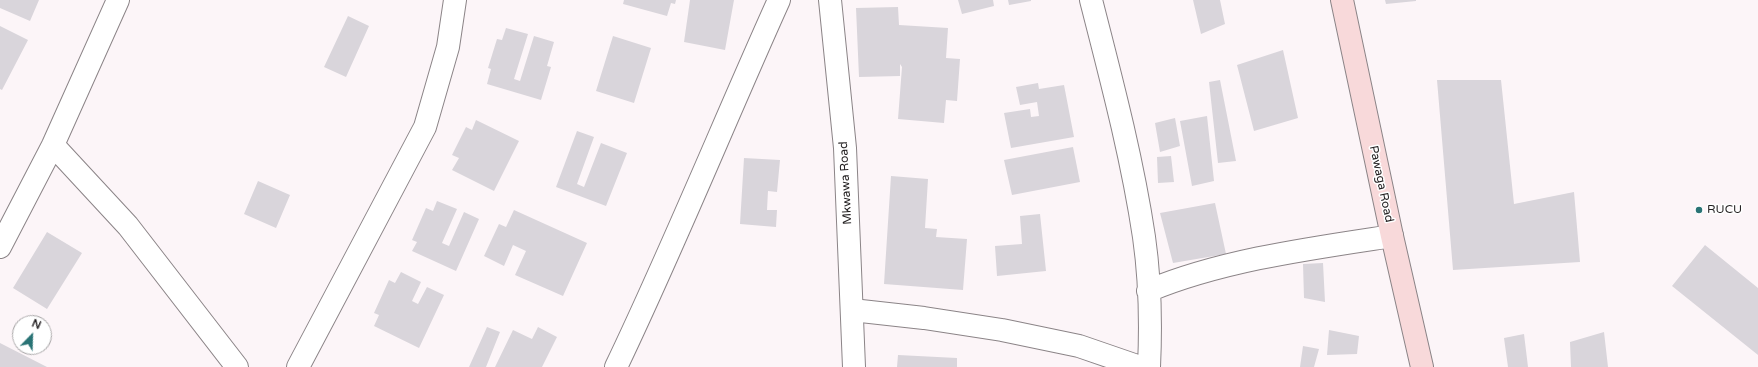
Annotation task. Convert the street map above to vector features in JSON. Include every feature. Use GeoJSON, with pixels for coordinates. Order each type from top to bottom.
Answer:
{"type":"FeatureCollection","features":[{"type":"Feature","properties":{"kind":"main road","name":"Pawaga Road"},"geometry":{"type":"LineString","coordinates":[[1342,0],[1392,236],[1422,367]]}},
{"type":"Feature","properties":{"kind":"street"},"geometry":{"type":"LineString","coordinates":[[0,247],[53,145],[118,0]]}},
{"type":"Feature","properties":{"kind":"street"},"geometry":{"type":"LineString","coordinates":[[298,367],[425,126],[448,47],[455,0]]}},
{"type":"Feature","properties":{"kind":"street"},"geometry":{"type":"LineString","coordinates":[[616,367],[650,294],[725,120],[779,0]]}},
{"type":"Feature","properties":{"kind":"street","name":"Mkwawa Road"},"geometry":{"type":"LineString","coordinates":[[830,0],[845,148],[854,367]]}},
{"type":"Feature","properties":{"kind":"street"},"geometry":{"type":"LineString","coordinates":[[1091,0],[1128,146],[1144,238],[1150,336],[1149,367]]}},
{"type":"Feature","properties":{"kind":"street"},"geometry":{"type":"LineString","coordinates":[[53,145],[128,226],[237,367]]}},
{"type":"Feature","properties":{"kind":"street"},"geometry":{"type":"LineString","coordinates":[[1148,291],[1172,281],[1198,273],[1322,247],[1392,236]]}},
{"type":"Feature","properties":{"kind":"street"},"geometry":{"type":"LineString","coordinates":[[852,310],[924,318],[1002,330],[1079,346],[1140,367]]}},
{"type":"Feature","properties":{"kind":"building"},"geometry":{"type":"Polygon","coordinates":[[[0,0],[39,0],[30,21],[0,8],[0,0]]]}},
{"type":"Feature","properties":{"kind":"building"},"geometry":{"type":"Polygon","coordinates":[[[624,0],[676,0],[675,4],[671,3],[667,16],[623,4],[624,0]]]}},
{"type":"Feature","properties":{"kind":"building"},"geometry":{"type":"Polygon","coordinates":[[[690,0],[734,0],[725,50],[684,42],[690,0]]]}},
{"type":"Feature","properties":{"kind":"building"},"geometry":{"type":"Polygon","coordinates":[[[958,0],[993,0],[994,6],[962,14],[958,0]]]}},
{"type":"Feature","properties":{"kind":"building"},"geometry":{"type":"Polygon","coordinates":[[[1008,0],[1031,0],[1031,1],[1009,5],[1008,0]]]}},
{"type":"Feature","properties":{"kind":"building"},"geometry":{"type":"Polygon","coordinates":[[[1193,0],[1220,0],[1225,24],[1201,34],[1193,0]]]}},
{"type":"Feature","properties":{"kind":"building"},"geometry":{"type":"Polygon","coordinates":[[[1385,0],[1416,0],[1416,1],[1386,4],[1385,0]]]}},
{"type":"Feature","properties":{"kind":"building"},"geometry":{"type":"Polygon","coordinates":[[[898,7],[899,25],[948,28],[946,58],[960,59],[957,101],[946,100],[944,123],[898,119],[902,67],[900,64],[900,76],[859,77],[856,8],[898,7]]]}},
{"type":"Feature","properties":{"kind":"building"},"geometry":{"type":"Polygon","coordinates":[[[348,16],[369,26],[346,77],[324,67],[348,16]]]}},
{"type":"Feature","properties":{"kind":"building"},"geometry":{"type":"Polygon","coordinates":[[[0,26],[28,40],[2,90],[0,89],[0,26]]]}},
{"type":"Feature","properties":{"kind":"building"},"geometry":{"type":"Polygon","coordinates":[[[506,28],[528,34],[514,79],[520,81],[534,36],[554,42],[547,66],[551,67],[541,100],[487,84],[491,69],[488,68],[497,39],[502,40],[506,28]]]}},
{"type":"Feature","properties":{"kind":"building"},"geometry":{"type":"Polygon","coordinates":[[[613,36],[651,48],[634,103],[596,91],[613,36]]]}},
{"type":"Feature","properties":{"kind":"building"},"geometry":{"type":"Polygon","coordinates":[[[1283,50],[1298,118],[1254,131],[1237,65],[1283,50]]]}},
{"type":"Feature","properties":{"kind":"building"},"geometry":{"type":"Polygon","coordinates":[[[1220,80],[1236,161],[1218,163],[1209,82],[1220,80]]]}},
{"type":"Feature","properties":{"kind":"building"},"geometry":{"type":"Polygon","coordinates":[[[1437,80],[1501,80],[1514,204],[1574,192],[1580,262],[1453,270],[1437,80]]]}},
{"type":"Feature","properties":{"kind":"building"},"geometry":{"type":"Polygon","coordinates":[[[1038,83],[1039,89],[1064,85],[1074,137],[1011,148],[1004,113],[1030,109],[1031,117],[1039,116],[1037,102],[1020,105],[1016,87],[1038,83]]]}},
{"type":"Feature","properties":{"kind":"building"},"geometry":{"type":"Polygon","coordinates":[[[1207,116],[1214,181],[1192,186],[1180,121],[1207,116]]]}},
{"type":"Feature","properties":{"kind":"building"},"geometry":{"type":"Polygon","coordinates":[[[1175,118],[1180,146],[1160,152],[1155,123],[1175,118]]]}},
{"type":"Feature","properties":{"kind":"building"},"geometry":{"type":"Polygon","coordinates":[[[476,120],[519,141],[494,191],[452,170],[459,158],[452,155],[466,127],[472,130],[476,120]]]}},
{"type":"Feature","properties":{"kind":"building"},"geometry":{"type":"Polygon","coordinates":[[[577,131],[594,137],[577,184],[584,187],[601,143],[627,153],[606,206],[556,187],[577,131]]]}},
{"type":"Feature","properties":{"kind":"building"},"geometry":{"type":"Polygon","coordinates":[[[1073,147],[1080,182],[1012,195],[1004,160],[1073,147]]]}},
{"type":"Feature","properties":{"kind":"building"},"geometry":{"type":"Polygon","coordinates":[[[1171,156],[1174,182],[1158,183],[1157,157],[1171,156]]]}},
{"type":"Feature","properties":{"kind":"building"},"geometry":{"type":"Polygon","coordinates":[[[744,158],[780,160],[777,192],[768,191],[767,210],[777,210],[776,227],[740,224],[744,158]]]}},
{"type":"Feature","properties":{"kind":"building"},"geometry":{"type":"Polygon","coordinates":[[[891,176],[928,179],[925,228],[937,229],[936,237],[967,239],[963,290],[884,284],[891,176]]]}},
{"type":"Feature","properties":{"kind":"building"},"geometry":{"type":"Polygon","coordinates":[[[258,181],[290,195],[276,228],[244,214],[258,181]]]}},
{"type":"Feature","properties":{"kind":"building"},"geometry":{"type":"Polygon","coordinates":[[[437,201],[457,209],[442,243],[449,246],[464,212],[479,219],[456,271],[412,251],[417,242],[412,240],[426,208],[433,211],[437,201]]]}},
{"type":"Feature","properties":{"kind":"building"},"geometry":{"type":"Polygon","coordinates":[[[1215,203],[1226,254],[1173,263],[1160,213],[1215,203]]]}},
{"type":"Feature","properties":{"kind":"building"},"geometry":{"type":"Polygon","coordinates":[[[514,210],[587,243],[563,296],[515,275],[526,251],[513,245],[504,266],[484,256],[499,224],[506,227],[514,210]]]}},
{"type":"Feature","properties":{"kind":"building"},"geometry":{"type":"Polygon","coordinates":[[[1040,214],[1046,271],[997,276],[995,246],[1022,244],[1020,216],[1040,214]]]}},
{"type":"Feature","properties":{"kind":"building"},"geometry":{"type":"Polygon","coordinates":[[[47,232],[82,253],[47,309],[13,288],[47,232]]]}},
{"type":"Feature","properties":{"kind":"building"},"geometry":{"type":"Polygon","coordinates":[[[1705,245],[1758,288],[1758,355],[1672,286],[1705,245]]]}},
{"type":"Feature","properties":{"kind":"building"},"geometry":{"type":"Polygon","coordinates":[[[1323,263],[1325,302],[1304,298],[1303,264],[1323,263]]]}},
{"type":"Feature","properties":{"kind":"building"},"geometry":{"type":"Polygon","coordinates":[[[401,272],[421,282],[412,301],[418,304],[427,287],[444,295],[419,348],[374,326],[379,315],[374,313],[389,280],[395,283],[401,272]]]}},
{"type":"Feature","properties":{"kind":"building"},"geometry":{"type":"Polygon","coordinates":[[[487,327],[500,332],[486,367],[469,367],[487,327]]]}},
{"type":"Feature","properties":{"kind":"building"},"geometry":{"type":"Polygon","coordinates":[[[538,327],[557,337],[542,367],[495,367],[513,330],[532,339],[538,327]]]}},
{"type":"Feature","properties":{"kind":"building"},"geometry":{"type":"Polygon","coordinates":[[[1329,330],[1359,336],[1357,354],[1327,355],[1329,330]]]}},
{"type":"Feature","properties":{"kind":"building"},"geometry":{"type":"Polygon","coordinates":[[[1604,332],[1608,367],[1571,367],[1570,342],[1604,332]]]}},
{"type":"Feature","properties":{"kind":"building"},"geometry":{"type":"Polygon","coordinates":[[[1524,334],[1528,367],[1508,367],[1504,338],[1524,334]]]}},
{"type":"Feature","properties":{"kind":"building"},"geometry":{"type":"Polygon","coordinates":[[[0,343],[12,349],[12,355],[24,355],[47,367],[0,367],[0,343]]]}},
{"type":"Feature","properties":{"kind":"building"},"geometry":{"type":"Polygon","coordinates":[[[1303,346],[1319,349],[1314,367],[1300,367],[1303,346]]]}},
{"type":"Feature","properties":{"kind":"building"},"geometry":{"type":"Polygon","coordinates":[[[898,355],[957,358],[957,367],[897,367],[898,355]]]}},
{"type":"Feature","properties":{"kind":"place","name":"RUCU"},"geometry":{"type":"Point","coordinates":[1699,210]}}]}
